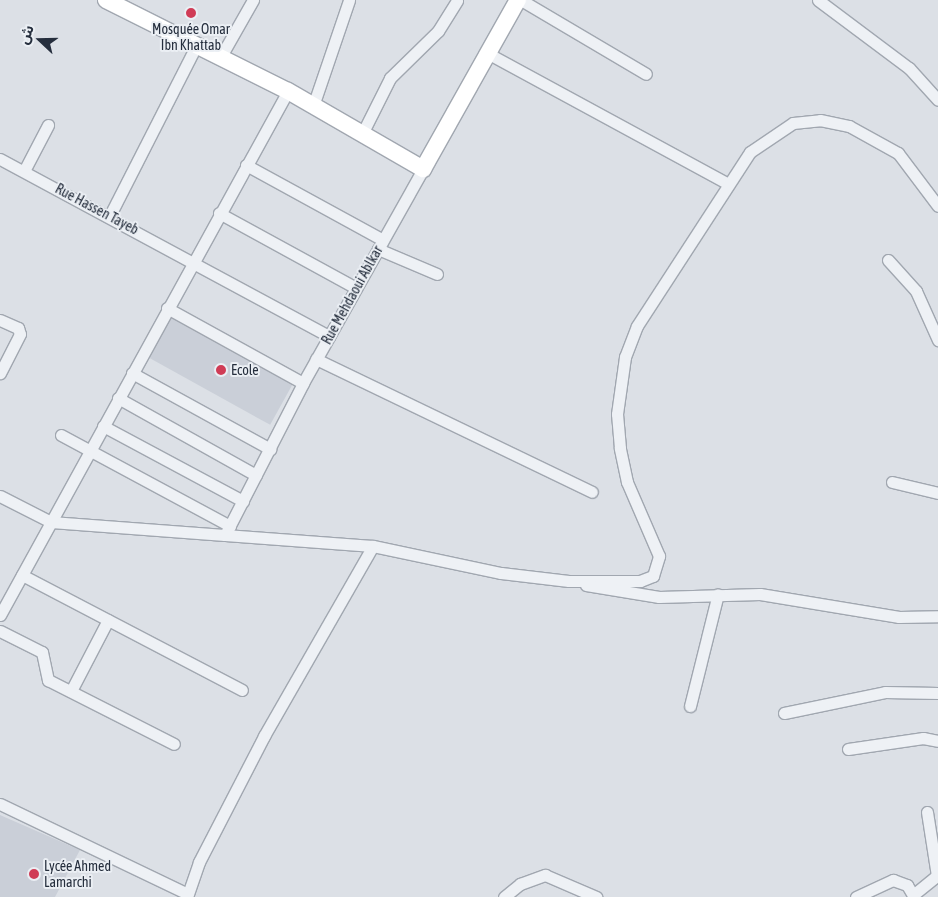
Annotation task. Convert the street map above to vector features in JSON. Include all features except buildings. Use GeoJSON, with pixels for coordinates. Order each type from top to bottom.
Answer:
{"type":"FeatureCollection","features":[{"type":"Feature","properties":{"kind":"street"},"geometry":{"type":"LineString","coordinates":[[106,0],[288,91],[423,169],[520,0],[646,74]]}},
{"type":"Feature","properties":{"kind":"street"},"geometry":{"type":"LineString","coordinates":[[220,58],[253,0]]}},
{"type":"Feature","properties":{"kind":"street"},"geometry":{"type":"LineString","coordinates":[[313,106],[348,0]]}},
{"type":"Feature","properties":{"kind":"street"},"geometry":{"type":"LineString","coordinates":[[362,134],[390,78],[438,31],[457,0]]}},
{"type":"Feature","properties":{"kind":"street"},"geometry":{"type":"LineString","coordinates":[[818,0],[909,68],[938,100]]}},
{"type":"Feature","properties":{"kind":"street"},"geometry":{"type":"LineString","coordinates":[[110,215],[196,46]]}},
{"type":"Feature","properties":{"kind":"street"},"geometry":{"type":"LineString","coordinates":[[489,54],[728,184]]}},
{"type":"Feature","properties":{"kind":"street"},"geometry":{"type":"LineString","coordinates":[[0,615],[219,213],[288,91]]}},
{"type":"Feature","properties":{"kind":"street"},"geometry":{"type":"LineString","coordinates":[[569,581],[640,581],[653,576],[658,567],[659,556],[627,482],[620,448],[620,384],[634,333],[750,152],[770,134],[792,123],[820,120],[849,126],[880,140],[898,153],[938,206]]}},
{"type":"Feature","properties":{"kind":"street"},"geometry":{"type":"LineString","coordinates":[[24,171],[48,125]]}},
{"type":"Feature","properties":{"kind":"street","name":"Rue Hassen Tayeb"},"geometry":{"type":"LineString","coordinates":[[0,159],[110,215],[329,336]]}},
{"type":"Feature","properties":{"kind":"street"},"geometry":{"type":"LineString","coordinates":[[246,165],[380,245],[437,274]]}},
{"type":"Feature","properties":{"kind":"street","name":"Rue Mehdaoui Ablkar"},"geometry":{"type":"LineString","coordinates":[[228,531],[316,359],[423,169]]}},
{"type":"Feature","properties":{"kind":"street"},"geometry":{"type":"LineString","coordinates":[[219,213],[356,288]]}},
{"type":"Feature","properties":{"kind":"street"},"geometry":{"type":"LineString","coordinates":[[888,260],[916,291],[938,340]]}},
{"type":"Feature","properties":{"kind":"street"},"geometry":{"type":"LineString","coordinates":[[167,308],[303,384]]}},
{"type":"Feature","properties":{"kind":"street"},"geometry":{"type":"LineString","coordinates":[[0,320],[18,328],[20,334],[0,373]]}},
{"type":"Feature","properties":{"kind":"street"},"geometry":{"type":"LineString","coordinates":[[316,359],[592,492]]}},
{"type":"Feature","properties":{"kind":"street"},"geometry":{"type":"LineString","coordinates":[[132,373],[270,448]]}},
{"type":"Feature","properties":{"kind":"street"},"geometry":{"type":"LineString","coordinates":[[118,398],[256,475]]}},
{"type":"Feature","properties":{"kind":"street"},"geometry":{"type":"LineString","coordinates":[[103,426],[243,501]]}},
{"type":"Feature","properties":{"kind":"street"},"geometry":{"type":"LineString","coordinates":[[62,435],[228,531]]}},
{"type":"Feature","properties":{"kind":"street"},"geometry":{"type":"LineString","coordinates":[[892,482],[938,494]]}},
{"type":"Feature","properties":{"kind":"street"},"geometry":{"type":"LineString","coordinates":[[0,496],[51,522],[228,531],[373,546],[501,573],[569,581],[633,596],[718,594],[800,598],[920,619],[938,616]]}},
{"type":"Feature","properties":{"kind":"street"},"geometry":{"type":"LineString","coordinates":[[0,804],[187,896],[199,862],[264,736],[373,546]]}},
{"type":"Feature","properties":{"kind":"street"},"geometry":{"type":"LineString","coordinates":[[22,575],[242,690]]}},
{"type":"Feature","properties":{"kind":"street"},"geometry":{"type":"LineString","coordinates":[[690,706],[718,594]]}},
{"type":"Feature","properties":{"kind":"street"},"geometry":{"type":"LineString","coordinates":[[70,691],[108,620]]}},
{"type":"Feature","properties":{"kind":"street"},"geometry":{"type":"LineString","coordinates":[[0,630],[42,652],[44,677],[174,744]]}},
{"type":"Feature","properties":{"kind":"street"},"geometry":{"type":"LineString","coordinates":[[784,713],[885,692],[938,693]]}},
{"type":"Feature","properties":{"kind":"street"},"geometry":{"type":"LineString","coordinates":[[848,749],[923,738],[938,741]]}},
{"type":"Feature","properties":{"kind":"street"},"geometry":{"type":"LineString","coordinates":[[856,897],[893,880],[907,885],[914,896],[937,875],[927,812]]}},
{"type":"Feature","properties":{"kind":"street"},"geometry":{"type":"LineString","coordinates":[[504,897],[520,884],[546,875],[596,897]]}},
{"type":"Feature","properties":{"kind":"shaded area","name":"Ecole"},"geometry":{"type":"Polygon","coordinates":[[[171,315],[293,383],[270,425],[148,357],[171,315]]]}},
{"type":"Feature","properties":{"kind":"shaded area","name":"Lycée Ahmed Lamarchi"},"geometry":{"type":"Polygon","coordinates":[[[0,815],[80,850],[55,897],[0,897],[0,815]]]}},
{"type":"Feature","properties":{"kind":"place","name":"Mosquée Omar Ibn Khattab"},"geometry":{"type":"Point","coordinates":[191,13]}},
{"type":"Feature","properties":{"kind":"place","name":"Ecole"},"geometry":{"type":"Point","coordinates":[221,370]}},
{"type":"Feature","properties":{"kind":"place","name":"Lycée Ahmed Lamarchi"},"geometry":{"type":"Point","coordinates":[34,874]}}]}
